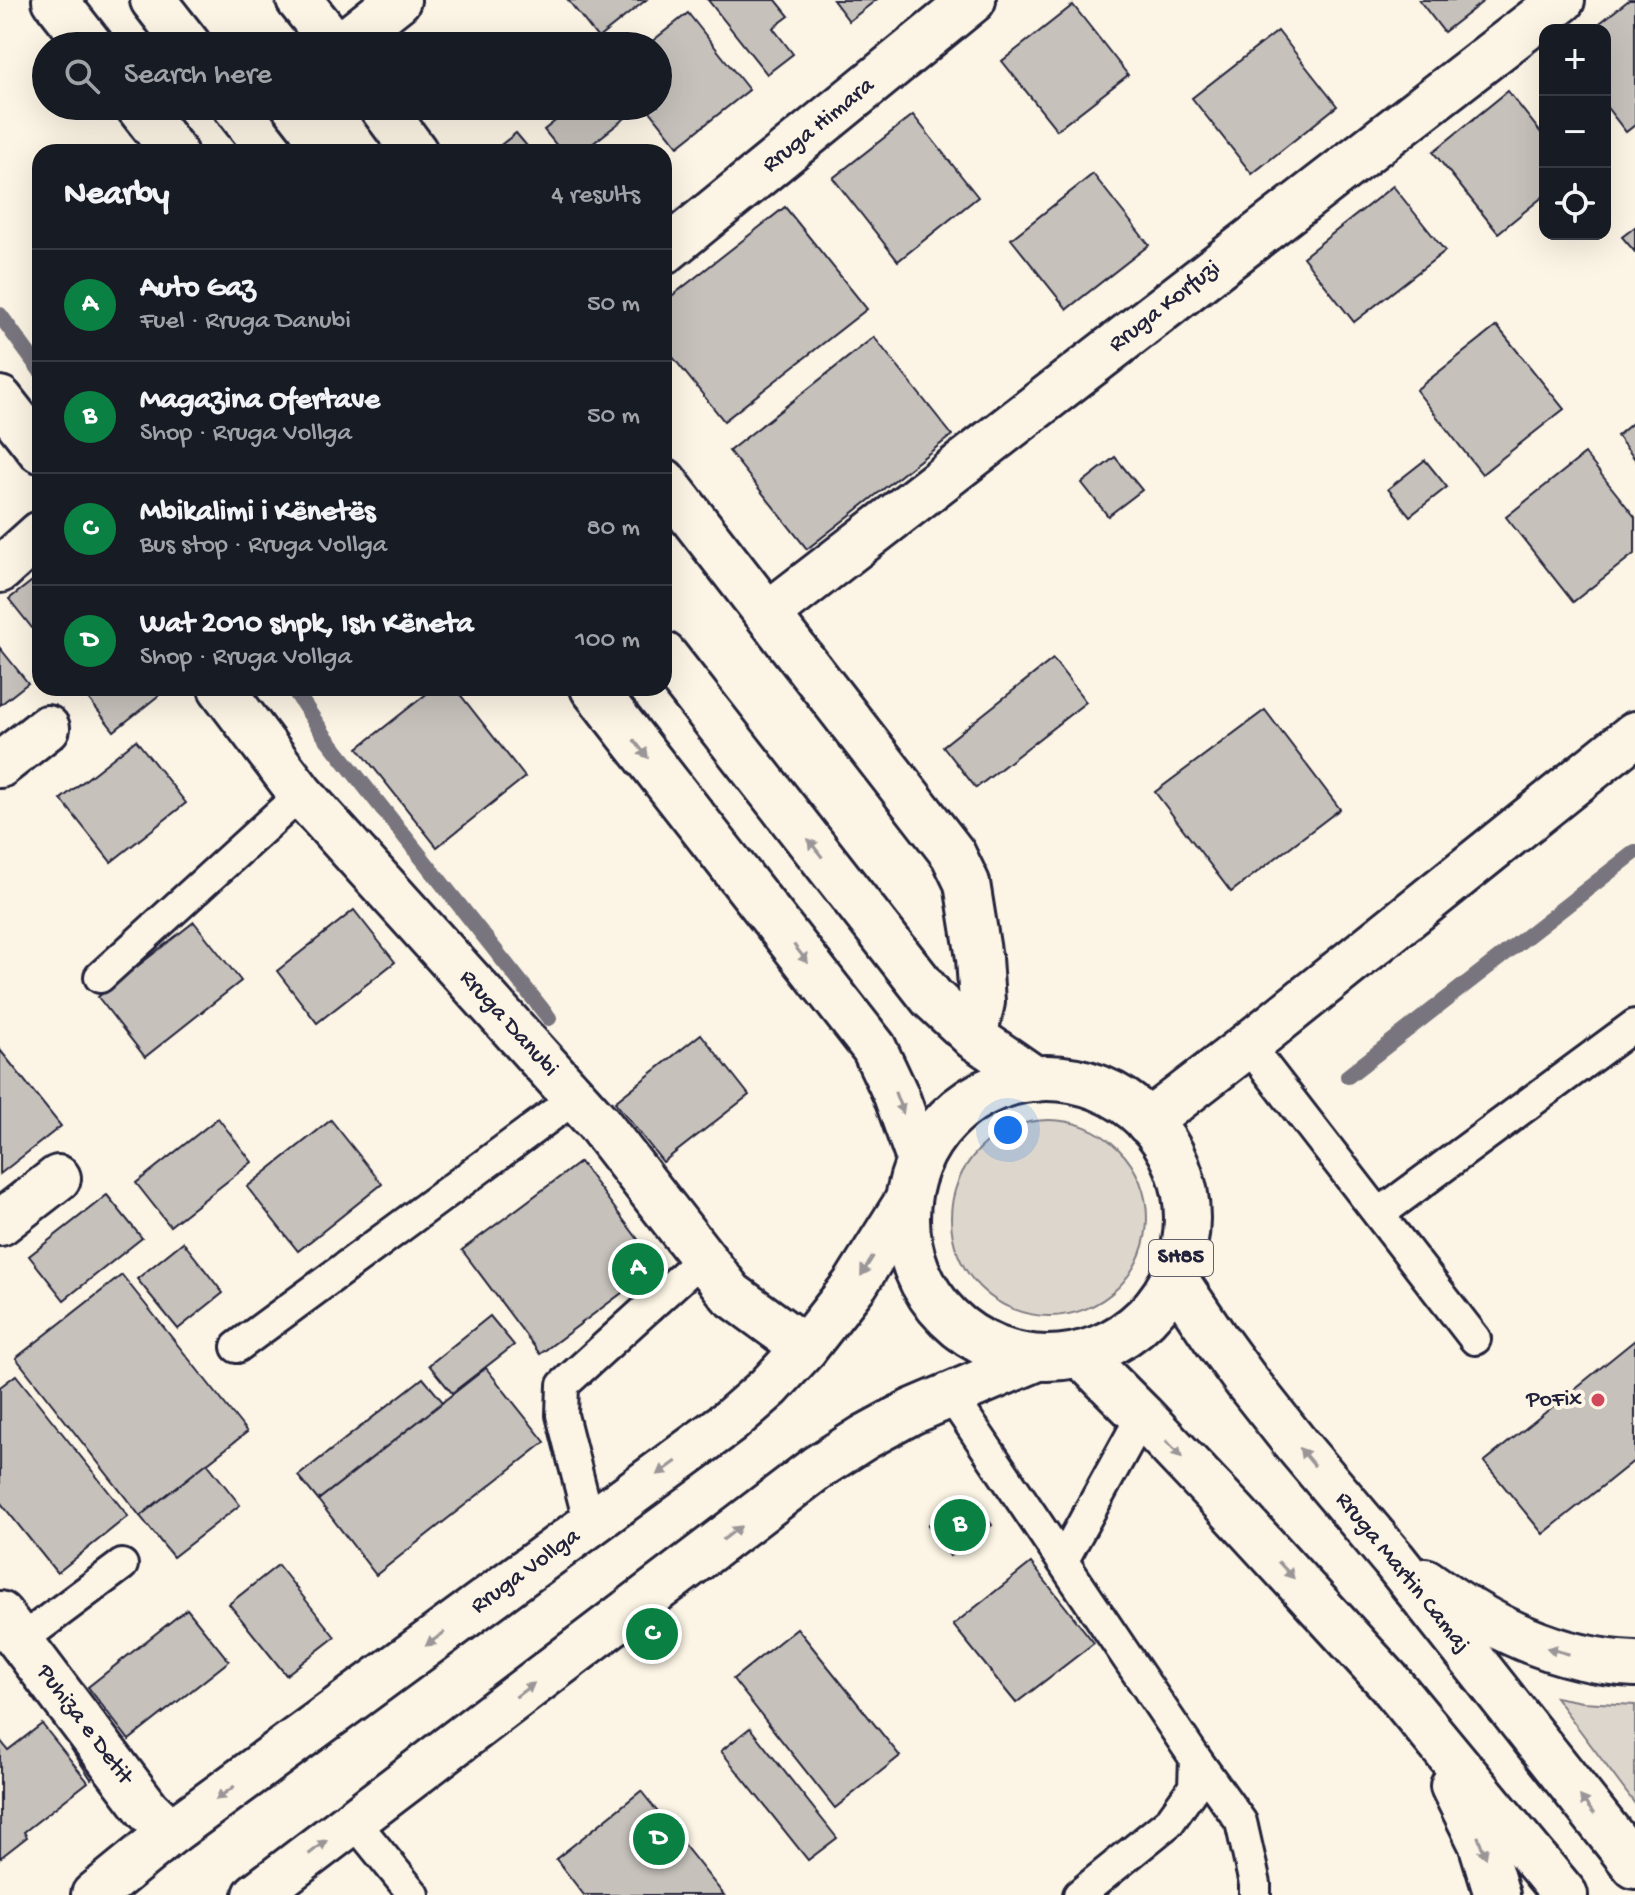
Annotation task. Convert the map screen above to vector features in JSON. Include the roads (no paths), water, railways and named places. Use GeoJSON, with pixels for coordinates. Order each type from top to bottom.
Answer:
{"type":"FeatureCollection","features":[{"type":"Feature","properties":{"kind":"main road"},"geometry":{"type":"LineString","coordinates":[[55,0],[80,32]]}},
{"type":"Feature","properties":{"kind":"main road"},"geometry":{"type":"LineString","coordinates":[[153,0],[178,32]]}},
{"type":"Feature","properties":{"kind":"main road"},"geometry":{"type":"LineString","coordinates":[[299,0],[326,32]]}},
{"type":"Feature","properties":{"kind":"main road"},"geometry":{"type":"LineString","coordinates":[[356,32],[398,0]]}},
{"type":"Feature","properties":{"kind":"main road","name":"Rruga Himara"},"geometry":{"type":"LineString","coordinates":[[672,245],[973,0]]}},
{"type":"Feature","properties":{"kind":"main road","name":"Rruga Korfuzi"},"geometry":{"type":"LineString","coordinates":[[768,614],[1562,0]]}},
{"type":"Feature","properties":{"kind":"main road"},"geometry":{"type":"LineString","coordinates":[[149,120],[168,144]]}},
{"type":"Feature","properties":{"kind":"main road"},"geometry":{"type":"LineString","coordinates":[[246,120],[265,144]]}},
{"type":"Feature","properties":{"kind":"main road"},"geometry":{"type":"LineString","coordinates":[[391,120],[409,144]]}},
{"type":"Feature","properties":{"kind":"main road"},"geometry":{"type":"LineString","coordinates":[[0,399],[32,440]]}},
{"type":"Feature","properties":{"kind":"main road"},"geometry":{"type":"LineString","coordinates":[[672,491],[953,854],[967,883],[978,947],[982,1002],[974,1037]]}},
{"type":"Feature","properties":{"kind":"main road"},"geometry":{"type":"LineString","coordinates":[[0,570],[32,541]]}},
{"type":"Feature","properties":{"kind":"main road"},"geometry":{"type":"LineString","coordinates":[[672,665],[932,998],[974,1037],[1035,1079]]}},
{"type":"Feature","properties":{"kind":"main road","name":"Rruga Danubi"},"geometry":{"type":"LineString","coordinates":[[227,696],[301,794],[599,1124],[731,1294],[805,1348]]}},
{"type":"Feature","properties":{"kind":"main road"},"geometry":{"type":"LineString","coordinates":[[599,696],[874,1048],[896,1095],[914,1180],[906,1220],[908,1241],[914,1262],[932,1299],[961,1329],[997,1349],[1017,1355],[1059,1356],[1142,1416],[1389,1682],[1565,1895]]}},
{"type":"Feature","properties":{"kind":"main road"},"geometry":{"type":"LineString","coordinates":[[0,765],[47,728]]}},
{"type":"Feature","properties":{"kind":"main road"},"geometry":{"type":"LineString","coordinates":[[1148,1122],[1635,734]]}},
{"type":"Feature","properties":{"kind":"main road","name":"SH85"},"geometry":{"type":"LineString","coordinates":[[914,1180],[930,1141],[943,1125],[966,1104],[1014,1082],[1035,1079],[1076,1081],[1097,1087],[1124,1102],[1162,1138],[1172,1156],[1185,1196],[1186,1238],[1174,1277],[1151,1312],[1119,1339],[1059,1356]]}},
{"type":"Feature","properties":{"kind":"main road"},"geometry":{"type":"LineString","coordinates":[[0,1223],[58,1178]]}},
{"type":"Feature","properties":{"kind":"main road","name":"Rruga Vollga"},"geometry":{"type":"LineString","coordinates":[[94,1895],[171,1832],[729,1422],[769,1387],[805,1348],[856,1283],[914,1180]]}},
{"type":"Feature","properties":{"kind":"main road","name":"Rruga Martin Camaj"},"geometry":{"type":"LineString","coordinates":[[1174,1277],[1247,1382],[1393,1559],[1635,1866]]}},
{"type":"Feature","properties":{"kind":"main road"},"geometry":{"type":"LineString","coordinates":[[256,1895],[818,1467],[865,1437],[950,1394],[1059,1356]]}},
{"type":"Feature","properties":{"kind":"main road"},"geometry":{"type":"LineString","coordinates":[[1393,1559],[1441,1593],[1518,1637],[1566,1654],[1635,1664]]}},
{"type":"Feature","properties":{"kind":"main road","name":"Puhiza e Detit"},"geometry":{"type":"LineString","coordinates":[[10,1628],[148,1810],[171,1832]]}},
{"type":"Feature","properties":{"kind":"main road"},"geometry":{"type":"LineString","coordinates":[[1389,1682],[1463,1804],[1481,1843],[1497,1895]]}},
{"type":"Feature","properties":{"kind":"lane"},"geometry":{"type":"LineString","coordinates":[[100,977],[301,794]]}},
{"type":"Feature","properties":{"kind":"lane"},"geometry":{"type":"LineString","coordinates":[[1379,1214],[1635,1025]]}},
{"type":"Feature","properties":{"kind":"lane"},"geometry":{"type":"LineString","coordinates":[[1248,1045],[1475,1339]]}},
{"type":"Feature","properties":{"kind":"lane"},"geometry":{"type":"LineString","coordinates":[[237,1347],[575,1098]]}},
{"type":"Feature","properties":{"kind":"lane"},"geometry":{"type":"LineString","coordinates":[[590,1525],[562,1415],[563,1385],[703,1258]]}},
{"type":"Feature","properties":{"kind":"lane"},"geometry":{"type":"LineString","coordinates":[[950,1394],[1241,1822],[1255,1895]]}},
{"type":"Feature","properties":{"kind":"lane"},"geometry":{"type":"LineString","coordinates":[[1063,1560],[1142,1416]]}},
{"type":"Feature","properties":{"kind":"lane"},"geometry":{"type":"LineString","coordinates":[[10,1628],[122,1565]]}},
{"type":"Feature","properties":{"kind":"lane"},"geometry":{"type":"LineString","coordinates":[[1079,1895],[1169,1822],[1194,1787],[1195,1758]]}},
{"type":"Feature","properties":{"kind":"lane"},"geometry":{"type":"LineString","coordinates":[[353,1820],[414,1895]]}},
{"type":"Feature","properties":{"kind":"waterway"},"geometry":{"type":"LineString","coordinates":[[0,315],[32,359]]}},
{"type":"Feature","properties":{"kind":"waterway"},"geometry":{"type":"LineString","coordinates":[[298,696],[324,735],[549,1018]]}},
{"type":"Feature","properties":{"kind":"waterway"},"geometry":{"type":"LineString","coordinates":[[1348,1076],[1635,852]]}},
{"type":"Feature","properties":{"kind":"place","name":"Auto Gaz"},"geometry":{"type":"Point","coordinates":[638,1269]}},
{"type":"Feature","properties":{"kind":"place","name":"PoFix"},"geometry":{"type":"Point","coordinates":[1598,1400]}},
{"type":"Feature","properties":{"kind":"place","name":"Magazina Ofertave"},"geometry":{"type":"Point","coordinates":[960,1525]}},
{"type":"Feature","properties":{"kind":"place","name":"Mbikalimi i Kënetës"},"geometry":{"type":"Point","coordinates":[652,1634]}},
{"type":"Feature","properties":{"kind":"place","name":"Wat 2010 shpk, Ish Këneta"},"geometry":{"type":"Point","coordinates":[659,1839]}}]}
